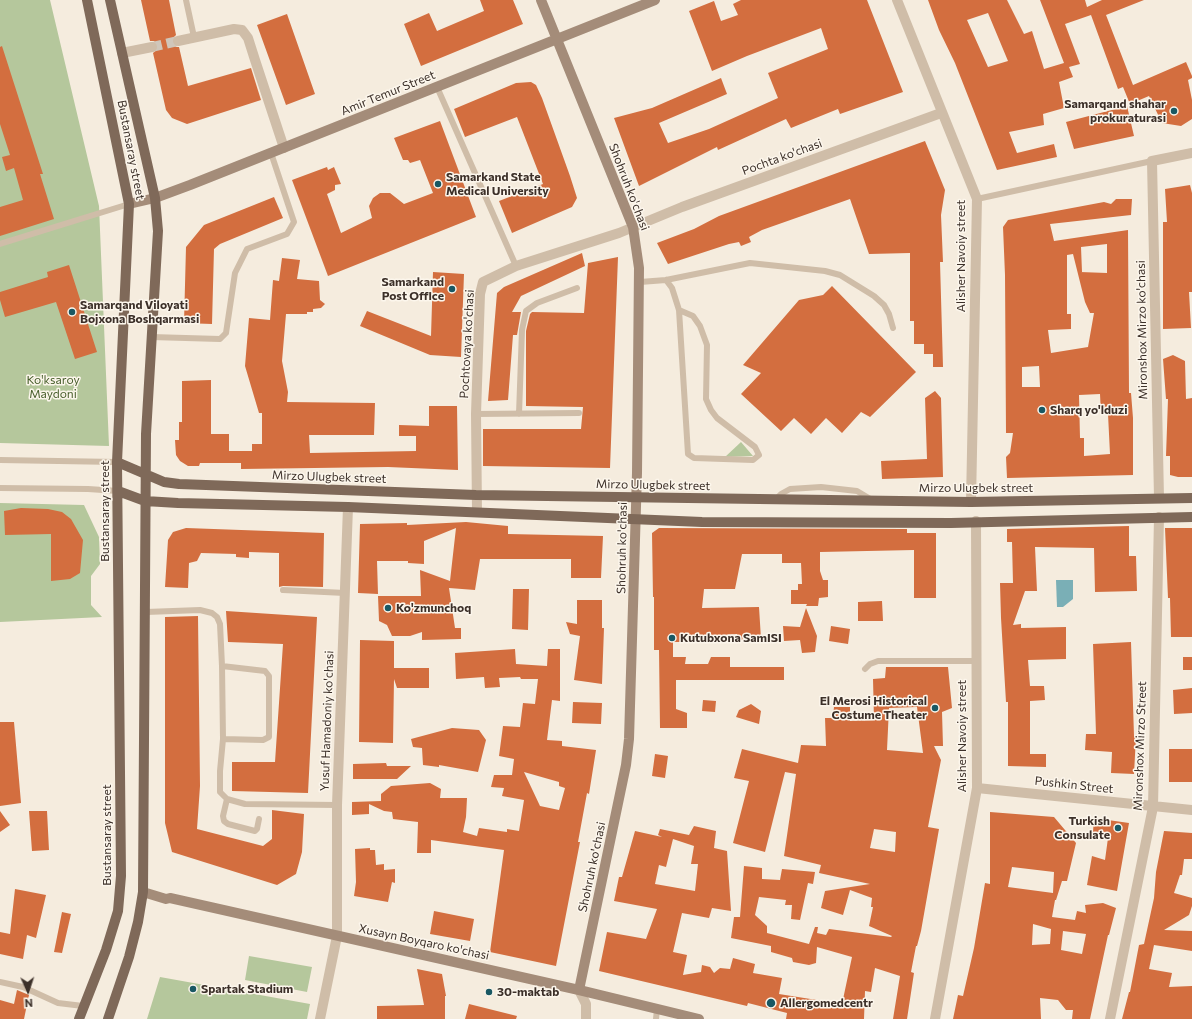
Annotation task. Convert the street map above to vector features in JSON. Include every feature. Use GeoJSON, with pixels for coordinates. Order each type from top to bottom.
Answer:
{"type":"FeatureCollection","features":[{"type":"Feature","properties":{"kind":"main road","name":"Bustansaray street"},"geometry":{"type":"LineString","coordinates":[[79,1019],[106,950],[116,917],[121,876],[117,462],[129,204],[87,0]]}},
{"type":"Feature","properties":{"kind":"main road","name":"Bustansaray street"},"geometry":{"type":"LineString","coordinates":[[108,1019],[129,957],[138,922],[143,892],[146,612],[145,473],[151,337],[158,231],[154,198],[110,0]]}},
{"type":"Feature","properties":{"kind":"main road","name":"Shohruh ko'chasi"},"geometry":{"type":"LineString","coordinates":[[541,0],[633,228],[638,254],[640,282],[636,499],[629,739],[623,780],[579,990]]}},
{"type":"Feature","properties":{"kind":"main road","name":"Amir Temur Street"},"geometry":{"type":"LineString","coordinates":[[129,204],[154,198],[284,148],[654,0]]}},
{"type":"Feature","properties":{"kind":"main road","name":"Mirzo Ulugbek street"},"geometry":{"type":"LineString","coordinates":[[117,462],[164,482],[179,484],[476,496],[971,502],[1192,498]]}},
{"type":"Feature","properties":{"kind":"main road"},"geometry":{"type":"LineString","coordinates":[[118,491],[145,501],[348,507],[702,522],[951,523],[976,521],[1192,517]]}},
{"type":"Feature","properties":{"kind":"main road","name":"Xusayn Boyqaro ko'chasi"},"geometry":{"type":"LineString","coordinates":[[143,892],[166,899],[170,898],[579,990],[657,1014],[699,1019]]}},
{"type":"Feature","properties":{"kind":"street","name":"Alisher Navoiy street"},"geometry":{"type":"LineString","coordinates":[[897,0],[941,113],[977,199],[971,502]]}},
{"type":"Feature","properties":{"kind":"street"},"geometry":{"type":"LineString","coordinates":[[178,41],[234,29],[242,30],[248,38],[284,148]]}},
{"type":"Feature","properties":{"kind":"street"},"geometry":{"type":"LineString","coordinates":[[122,53],[152,47]]}},
{"type":"Feature","properties":{"kind":"street","name":"Pochta ko'chasi"},"geometry":{"type":"LineString","coordinates":[[633,228],[682,207],[941,113]]}},
{"type":"Feature","properties":{"kind":"street"},"geometry":{"type":"LineString","coordinates":[[1152,160],[1192,153]]}},
{"type":"Feature","properties":{"kind":"street","name":"Mironshox Mirzo ko'chasi"},"geometry":{"type":"LineString","coordinates":[[1152,160],[1159,498]]}},
{"type":"Feature","properties":{"kind":"street","name":"Pochtovaya ko'chasi"},"geometry":{"type":"LineString","coordinates":[[477,512],[476,414],[480,294],[484,282],[516,266],[633,228]]}},
{"type":"Feature","properties":{"kind":"street","name":"Yusuf Hamadoniy ko'chasi"},"geometry":{"type":"LineString","coordinates":[[320,1019],[337,936],[337,805],[348,507]]}},
{"type":"Feature","properties":{"kind":"street","name":"Mironshox Mirzo Street"},"geometry":{"type":"LineString","coordinates":[[1110,1019],[1153,807],[1159,517]]}},
{"type":"Feature","properties":{"kind":"street","name":"Alisher Navoiy street"},"geometry":{"type":"LineString","coordinates":[[934,1019],[977,788],[975,661],[976,521]]}},
{"type":"Feature","properties":{"kind":"street","name":"Pushkin Street"},"geometry":{"type":"LineString","coordinates":[[977,788],[1192,810]]}},
{"type":"Feature","properties":{"kind":"street"},"geometry":{"type":"LineString","coordinates":[[579,990],[586,1004],[586,1019]]}},
{"type":"Feature","properties":{"kind":"lane"},"geometry":{"type":"LineString","coordinates":[[186,0],[194,37]]}},
{"type":"Feature","properties":{"kind":"lane"},"geometry":{"type":"LineString","coordinates":[[437,87],[516,266]]}},
{"type":"Feature","properties":{"kind":"lane"},"geometry":{"type":"LineString","coordinates":[[151,337],[220,339],[226,333],[235,273],[247,249],[287,234],[294,222],[271,153]]}},
{"type":"Feature","properties":{"kind":"lane"},"geometry":{"type":"LineString","coordinates":[[977,199],[1152,160]]}},
{"type":"Feature","properties":{"kind":"lane"},"geometry":{"type":"LineString","coordinates":[[0,244],[129,204]]}},
{"type":"Feature","properties":{"kind":"lane"},"geometry":{"type":"LineString","coordinates":[[640,282],[666,280],[750,263],[825,270],[840,275],[874,296],[884,305],[890,314],[893,328]]}},
{"type":"Feature","properties":{"kind":"lane"},"geometry":{"type":"LineString","coordinates":[[666,280],[672,288],[679,310],[688,454],[694,458],[753,460],[759,455],[755,447],[717,418],[711,410],[706,399],[707,345],[700,326],[692,316],[679,310]]}},
{"type":"Feature","properties":{"kind":"lane"},"geometry":{"type":"LineString","coordinates":[[519,414],[522,330],[526,311],[537,303],[577,288]]}},
{"type":"Feature","properties":{"kind":"lane"},"geometry":{"type":"LineString","coordinates":[[476,414],[579,413]]}},
{"type":"Feature","properties":{"kind":"lane"},"geometry":{"type":"LineString","coordinates":[[0,460],[117,462]]}},
{"type":"Feature","properties":{"kind":"lane"},"geometry":{"type":"LineString","coordinates":[[0,488],[88,488],[118,491]]}},
{"type":"Feature","properties":{"kind":"lane"},"geometry":{"type":"LineString","coordinates":[[283,590],[345,593]]}},
{"type":"Feature","properties":{"kind":"lane"},"geometry":{"type":"LineString","coordinates":[[146,612],[193,610],[212,613],[217,617],[220,624],[224,739],[220,771],[220,792],[227,799],[245,804],[337,805]]}},
{"type":"Feature","properties":{"kind":"lane"},"geometry":{"type":"LineString","coordinates":[[865,669],[870,664],[878,661],[975,661]]}},
{"type":"Feature","properties":{"kind":"lane"},"geometry":{"type":"LineString","coordinates":[[222,666],[265,671],[269,676],[269,737],[263,740],[224,739]]}},
{"type":"Feature","properties":{"kind":"lane"},"geometry":{"type":"LineString","coordinates":[[227,799],[223,816],[224,821],[228,824],[255,831],[259,820]]}},
{"type":"Feature","properties":{"kind":"lane"},"geometry":{"type":"LineString","coordinates":[[0,982],[22,987],[58,1003],[83,1006]]}},
{"type":"Feature","properties":{"kind":"green space","name":"Ko'ksaroy Maydoni"},"geometry":{"type":"Polygon","coordinates":[[[0,0],[50,0],[99,206],[109,446],[0,443],[0,0]]]}},
{"type":"Feature","properties":{"kind":"green space"},"geometry":{"type":"Polygon","coordinates":[[[741,442],[753,456],[725,457],[741,442]]]}},
{"type":"Feature","properties":{"kind":"green space"},"geometry":{"type":"Polygon","coordinates":[[[0,503],[84,505],[99,537],[100,564],[91,576],[91,605],[102,617],[0,622],[0,503]]]}},
{"type":"Feature","properties":{"kind":"green space"},"geometry":{"type":"Polygon","coordinates":[[[249,956],[312,967],[307,992],[245,980],[249,956]]]}},
{"type":"Feature","properties":{"kind":"green space","name":"Spartak Stadium"},"geometry":{"type":"Polygon","coordinates":[[[160,977],[310,1004],[307,1019],[147,1019],[160,977]]]}},
{"type":"Feature","properties":{"kind":"water"},"geometry":{"type":"Polygon","coordinates":[[[1056,580],[1073,580],[1073,599],[1063,607],[1057,607],[1056,580]]]}},
{"type":"Feature","properties":{"kind":"building"},"geometry":{"type":"Polygon","coordinates":[[[141,0],[169,0],[176,35],[172,39],[172,43],[176,47],[179,47],[188,86],[251,68],[261,100],[187,124],[172,118],[166,110],[153,53],[158,49],[158,45],[154,41],[150,41],[141,0]]]}},
{"type":"Feature","properties":{"kind":"building"},"geometry":{"type":"Polygon","coordinates":[[[480,0],[513,0],[523,24],[421,66],[404,24],[429,13],[437,31],[484,11],[480,0]]]}},
{"type":"Feature","properties":{"kind":"building"},"geometry":{"type":"Polygon","coordinates":[[[741,0],[867,0],[903,92],[840,114],[838,109],[791,128],[786,119],[718,150],[717,147],[639,186],[614,118],[652,108],[721,78],[727,94],[659,123],[668,143],[709,129],[778,98],[768,73],[828,49],[821,28],[712,71],[689,11],[714,1],[721,21],[738,15],[733,4],[741,0]]]}},
{"type":"Feature","properties":{"kind":"building"},"geometry":{"type":"Polygon","coordinates":[[[928,0],[1007,0],[1024,34],[1032,31],[1044,69],[1064,63],[1040,0],[1085,0],[1087,7],[1102,0],[1144,0],[1106,15],[1133,85],[1186,62],[1192,76],[1192,78],[1188,80],[1192,100],[1192,119],[1181,126],[1162,123],[1149,96],[1130,104],[1123,87],[1118,89],[1091,15],[1065,24],[1080,64],[1069,67],[1073,77],[1059,82],[1064,108],[1043,114],[1044,125],[1009,132],[1017,153],[1054,144],[1057,157],[997,170],[955,63],[939,30],[928,0]],[[988,13],[967,20],[988,67],[1008,61],[988,13]]]}},
{"type":"Feature","properties":{"kind":"building"},"geometry":{"type":"Polygon","coordinates":[[[287,14],[315,94],[286,105],[257,25],[287,14]]]}},
{"type":"Feature","properties":{"kind":"building"},"geometry":{"type":"Polygon","coordinates":[[[2,46],[43,174],[40,174],[54,219],[0,236],[0,207],[23,200],[14,168],[6,171],[2,157],[10,155],[0,124],[0,47],[2,46]]]}},
{"type":"Feature","properties":{"kind":"building"},"geometry":{"type":"Polygon","coordinates":[[[531,82],[536,85],[542,98],[577,198],[572,207],[512,233],[499,201],[543,184],[517,117],[465,137],[454,109],[516,83],[531,82]]]}},
{"type":"Feature","properties":{"kind":"building"},"geometry":{"type":"Polygon","coordinates":[[[1127,106],[1134,136],[1074,149],[1066,122],[1127,106]]]}},
{"type":"Feature","properties":{"kind":"building"},"geometry":{"type":"Polygon","coordinates":[[[440,121],[476,217],[328,276],[292,180],[327,167],[328,170],[334,167],[341,184],[335,185],[335,190],[327,194],[341,233],[372,218],[369,206],[373,198],[380,193],[390,193],[404,204],[433,193],[420,160],[410,163],[408,160],[403,160],[394,138],[440,121]]]}},
{"type":"Feature","properties":{"kind":"building"},"geometry":{"type":"Polygon","coordinates":[[[925,141],[945,190],[941,215],[943,262],[940,262],[943,367],[933,367],[933,354],[924,354],[924,344],[914,344],[914,321],[910,321],[910,253],[869,254],[850,199],[762,230],[749,237],[751,242],[741,246],[739,242],[729,244],[668,264],[657,243],[694,229],[719,216],[925,141]]]}},
{"type":"Feature","properties":{"kind":"building"},"geometry":{"type":"Polygon","coordinates":[[[1190,185],[1192,193],[1192,292],[1189,292],[1191,328],[1163,329],[1163,222],[1167,222],[1165,189],[1190,185]]]}},
{"type":"Feature","properties":{"kind":"building"},"geometry":{"type":"Polygon","coordinates":[[[274,197],[283,218],[220,244],[214,249],[212,324],[184,323],[186,247],[204,225],[274,197]]]}},
{"type":"Feature","properties":{"kind":"building"},"geometry":{"type":"Polygon","coordinates":[[[1116,199],[1132,199],[1131,215],[1050,224],[1054,241],[1128,230],[1129,393],[1131,393],[1133,418],[1133,475],[1007,478],[1006,457],[1010,453],[1013,433],[1006,433],[1005,275],[1003,227],[1008,220],[1104,202],[1111,204],[1116,199]],[[1107,244],[1081,247],[1082,272],[1080,272],[1107,273],[1107,244]],[[1073,254],[1067,255],[1067,314],[1071,314],[1071,329],[1048,330],[1051,353],[1088,347],[1094,313],[1090,313],[1085,302],[1073,254]],[[1039,366],[1022,367],[1022,387],[1040,387],[1039,366]],[[1100,394],[1079,395],[1080,438],[1084,438],[1084,456],[1110,454],[1108,414],[1101,414],[1100,394]]]}},
{"type":"Feature","properties":{"kind":"building"},"geometry":{"type":"Polygon","coordinates":[[[582,253],[585,266],[521,296],[512,312],[521,312],[517,335],[513,335],[508,400],[488,401],[497,293],[504,287],[582,253]]]}},
{"type":"Feature","properties":{"kind":"building"},"geometry":{"type":"Polygon","coordinates":[[[618,257],[610,468],[483,466],[483,429],[581,429],[583,407],[526,406],[526,331],[530,314],[532,312],[584,313],[588,263],[618,257]]]}},
{"type":"Feature","properties":{"kind":"building"},"geometry":{"type":"Polygon","coordinates":[[[282,258],[300,260],[297,279],[319,281],[320,300],[325,304],[321,308],[313,309],[313,312],[307,312],[307,314],[286,314],[282,361],[288,392],[287,402],[375,403],[374,435],[309,435],[310,453],[416,451],[416,436],[399,436],[399,425],[429,426],[429,406],[457,406],[458,470],[388,467],[241,469],[241,463],[200,463],[199,466],[188,466],[180,461],[176,455],[175,440],[179,440],[179,422],[182,422],[182,381],[211,380],[211,434],[229,434],[229,451],[252,451],[252,444],[262,444],[262,413],[259,413],[245,366],[249,318],[270,320],[273,280],[279,281],[282,258]]]}},
{"type":"Feature","properties":{"kind":"building","name":"Samarqand Viloyati Bojxona Boshqarmasi"},"geometry":{"type":"Polygon","coordinates":[[[69,265],[97,352],[75,359],[56,302],[5,317],[0,300],[0,292],[48,277],[47,272],[69,265]]]}},
{"type":"Feature","properties":{"kind":"building"},"geometry":{"type":"Polygon","coordinates":[[[433,272],[464,274],[461,357],[430,355],[360,326],[367,311],[431,336],[433,272]]]}},
{"type":"Feature","properties":{"kind":"building"},"geometry":{"type":"Polygon","coordinates":[[[832,286],[916,372],[870,417],[861,412],[842,433],[826,418],[811,434],[794,418],[781,431],[741,394],[761,373],[743,365],[799,300],[823,295],[832,286]]]}},
{"type":"Feature","properties":{"kind":"building"},"geometry":{"type":"Polygon","coordinates":[[[1173,355],[1185,361],[1186,399],[1192,398],[1192,477],[1178,477],[1170,475],[1170,456],[1166,456],[1168,399],[1166,399],[1163,359],[1173,355]]]}},
{"type":"Feature","properties":{"kind":"building"},"geometry":{"type":"Polygon","coordinates":[[[935,391],[941,398],[943,477],[882,479],[881,461],[927,459],[925,398],[935,391]]]}},
{"type":"Feature","properties":{"kind":"building"},"geometry":{"type":"Polygon","coordinates":[[[21,508],[48,509],[62,512],[71,519],[83,540],[80,573],[70,579],[51,581],[51,534],[5,535],[4,511],[21,508]]]}},
{"type":"Feature","properties":{"kind":"building"},"geometry":{"type":"Polygon","coordinates":[[[466,522],[508,526],[508,534],[603,536],[601,578],[571,578],[571,559],[480,559],[475,590],[449,588],[455,628],[461,628],[461,639],[422,640],[422,632],[410,636],[392,636],[387,625],[379,621],[378,596],[421,596],[420,570],[450,581],[456,528],[424,541],[424,564],[408,563],[408,561],[377,561],[378,594],[358,593],[360,524],[407,523],[407,525],[466,522]]]}},
{"type":"Feature","properties":{"kind":"building"},"geometry":{"type":"Polygon","coordinates":[[[1129,526],[1129,556],[1136,556],[1137,591],[1095,592],[1094,548],[1035,547],[1037,591],[1025,591],[1013,625],[1021,624],[1021,628],[1066,627],[1066,659],[1028,660],[1030,686],[1044,686],[1045,700],[1030,701],[1030,754],[1046,754],[1046,767],[1008,766],[1008,702],[1006,702],[1000,583],[1013,583],[1012,542],[1007,542],[1007,529],[1129,526]]]}},
{"type":"Feature","properties":{"kind":"building"},"geometry":{"type":"Polygon","coordinates":[[[186,528],[324,533],[323,587],[279,587],[279,553],[249,552],[249,558],[236,557],[236,554],[201,553],[197,561],[189,563],[188,588],[165,587],[168,540],[173,532],[186,528]]]}},
{"type":"Feature","properties":{"kind":"building"},"geometry":{"type":"Polygon","coordinates":[[[659,528],[907,529],[907,533],[936,533],[936,598],[914,598],[914,550],[820,552],[820,571],[823,580],[828,580],[828,597],[819,598],[818,606],[791,604],[791,590],[798,590],[798,584],[802,584],[801,563],[782,563],[782,554],[742,554],[735,589],[704,589],[702,608],[759,607],[761,639],[737,640],[737,634],[686,637],[686,642],[673,642],[673,657],[686,657],[685,664],[708,664],[711,657],[730,657],[730,667],[784,667],[784,680],[676,680],[676,709],[687,713],[687,728],[660,728],[659,650],[654,650],[652,533],[659,528]]]}},
{"type":"Feature","properties":{"kind":"building"},"geometry":{"type":"Polygon","coordinates":[[[1165,528],[1192,528],[1192,637],[1171,637],[1165,528]]]}},
{"type":"Feature","properties":{"kind":"building"},"geometry":{"type":"Polygon","coordinates":[[[513,589],[529,589],[528,630],[512,629],[513,589]]]}},
{"type":"Feature","properties":{"kind":"building"},"geometry":{"type":"Polygon","coordinates":[[[577,600],[602,600],[602,628],[604,628],[602,684],[574,680],[580,636],[570,634],[566,622],[577,624],[577,600]]]}},
{"type":"Feature","properties":{"kind":"building"},"geometry":{"type":"Polygon","coordinates":[[[882,601],[883,621],[858,621],[858,602],[882,601]]]}},
{"type":"Feature","properties":{"kind":"building"},"geometry":{"type":"Polygon","coordinates":[[[806,608],[817,636],[815,652],[802,653],[800,640],[784,641],[783,626],[800,627],[806,608]]]}},
{"type":"Feature","properties":{"kind":"building"},"geometry":{"type":"Polygon","coordinates":[[[226,611],[317,617],[308,793],[232,791],[232,762],[275,762],[283,644],[228,642],[226,611]]]}},
{"type":"Feature","properties":{"kind":"building"},"geometry":{"type":"Polygon","coordinates":[[[198,616],[200,786],[197,829],[263,846],[272,839],[272,810],[304,814],[302,852],[296,874],[277,885],[172,852],[165,823],[165,617],[198,616]]]}},
{"type":"Feature","properties":{"kind":"building"},"geometry":{"type":"Polygon","coordinates":[[[831,626],[850,629],[848,644],[829,641],[831,626]]]}},
{"type":"Feature","properties":{"kind":"building"},"geometry":{"type":"Polygon","coordinates":[[[360,640],[394,641],[394,668],[429,668],[429,688],[397,688],[394,679],[393,743],[359,742],[360,640]]]}},
{"type":"Feature","properties":{"kind":"building"},"geometry":{"type":"Polygon","coordinates":[[[1131,642],[1134,736],[1136,736],[1134,774],[1111,773],[1112,752],[1085,750],[1086,734],[1096,734],[1093,644],[1131,642]]]}},
{"type":"Feature","properties":{"kind":"building"},"geometry":{"type":"Polygon","coordinates":[[[515,649],[516,664],[547,666],[548,649],[560,649],[560,701],[552,700],[547,740],[562,741],[562,746],[596,750],[556,966],[490,952],[504,850],[431,840],[431,853],[417,853],[418,822],[393,819],[392,812],[384,811],[369,804],[369,814],[352,815],[352,802],[381,801],[381,794],[391,786],[430,783],[441,789],[440,798],[467,798],[466,817],[463,832],[477,836],[479,828],[507,832],[507,829],[519,831],[524,800],[502,796],[504,788],[491,787],[494,775],[512,775],[514,759],[499,756],[503,726],[520,727],[523,703],[535,704],[538,679],[521,679],[520,677],[499,678],[500,687],[485,688],[484,677],[456,679],[455,653],[515,649]],[[524,772],[540,806],[559,810],[565,788],[559,786],[559,782],[524,772]]]}},
{"type":"Feature","properties":{"kind":"building"},"geometry":{"type":"Polygon","coordinates":[[[1183,657],[1192,657],[1192,670],[1183,670],[1183,657]]]}},
{"type":"Feature","properties":{"kind":"building"},"geometry":{"type":"Polygon","coordinates":[[[886,667],[948,667],[952,708],[942,712],[943,746],[934,746],[941,760],[928,827],[939,829],[921,931],[916,946],[911,972],[914,973],[907,1019],[893,1019],[900,976],[875,968],[871,992],[865,991],[864,1019],[786,1019],[787,1013],[748,1003],[747,1006],[599,971],[607,932],[646,939],[657,909],[614,901],[619,877],[622,877],[635,831],[662,837],[658,835],[660,829],[689,835],[694,826],[716,831],[714,848],[727,851],[731,911],[712,908],[709,918],[682,913],[673,952],[687,955],[683,975],[701,972],[702,965],[710,967],[714,973],[720,968],[730,969],[733,958],[755,964],[753,973],[782,978],[779,994],[842,1004],[852,957],[817,947],[816,963],[809,965],[793,962],[792,958],[771,952],[771,946],[731,938],[734,917],[740,917],[744,866],[762,868],[762,879],[780,880],[782,869],[815,872],[813,884],[808,883],[800,920],[791,919],[792,905],[785,905],[786,900],[759,897],[755,915],[767,926],[767,933],[809,944],[815,927],[818,927],[817,933],[826,935],[829,929],[891,937],[892,936],[869,926],[873,907],[871,907],[872,898],[850,890],[843,915],[821,908],[825,891],[870,884],[819,873],[821,865],[784,856],[796,774],[785,772],[765,852],[733,843],[749,781],[734,778],[742,749],[798,763],[801,745],[826,746],[825,718],[833,718],[834,707],[850,707],[850,721],[874,720],[873,679],[885,678],[886,667]],[[917,707],[889,708],[887,750],[923,753],[917,707]],[[874,829],[870,848],[895,852],[896,832],[874,829]],[[673,839],[666,867],[659,865],[655,884],[695,891],[698,864],[691,864],[694,846],[673,839]]]}},
{"type":"Feature","properties":{"kind":"building"},"geometry":{"type":"Polygon","coordinates":[[[1192,688],[1192,713],[1174,714],[1173,690],[1192,688]]]}},
{"type":"Feature","properties":{"kind":"building"},"geometry":{"type":"Polygon","coordinates":[[[703,700],[716,701],[715,712],[702,711],[703,700]]]}},
{"type":"Feature","properties":{"kind":"building"},"geometry":{"type":"Polygon","coordinates":[[[573,702],[602,703],[601,724],[572,723],[573,702]]]}},
{"type":"Feature","properties":{"kind":"building"},"geometry":{"type":"Polygon","coordinates":[[[751,704],[761,711],[759,724],[736,717],[739,710],[751,704]]]}},
{"type":"Feature","properties":{"kind":"building"},"geometry":{"type":"Polygon","coordinates":[[[0,722],[14,722],[21,803],[0,806],[0,722]]]}},
{"type":"Feature","properties":{"kind":"building"},"geometry":{"type":"Polygon","coordinates":[[[452,728],[479,730],[486,740],[478,772],[439,765],[439,767],[423,765],[422,748],[413,747],[411,739],[452,728]]]}},
{"type":"Feature","properties":{"kind":"building"},"geometry":{"type":"Polygon","coordinates":[[[1169,749],[1192,749],[1192,782],[1169,782],[1169,749]]]}},
{"type":"Feature","properties":{"kind":"building"},"geometry":{"type":"Polygon","coordinates":[[[655,754],[668,756],[665,778],[652,776],[655,754]]]}},
{"type":"Feature","properties":{"kind":"building"},"geometry":{"type":"Polygon","coordinates":[[[386,763],[387,766],[411,766],[397,779],[353,779],[353,764],[386,763]]]}},
{"type":"Feature","properties":{"kind":"building"},"geometry":{"type":"Polygon","coordinates":[[[0,811],[10,825],[0,832],[0,811]]]}},
{"type":"Feature","properties":{"kind":"building"},"geometry":{"type":"Polygon","coordinates":[[[29,811],[47,811],[49,850],[32,851],[29,811]]]}},
{"type":"Feature","properties":{"kind":"building"},"geometry":{"type":"Polygon","coordinates":[[[990,812],[1054,817],[1076,843],[1067,881],[1062,881],[1055,900],[1052,917],[1075,920],[1077,911],[1086,913],[1085,905],[1103,903],[1116,908],[1108,935],[1090,1019],[1072,1019],[1073,1010],[1066,1010],[1058,1000],[1040,998],[1041,1019],[953,1019],[958,995],[963,996],[974,948],[985,883],[990,884],[990,812]],[[1012,867],[1008,887],[1053,893],[1054,872],[1012,867]],[[1033,924],[1032,945],[1050,944],[1051,929],[1033,924]],[[1063,931],[1061,950],[1082,954],[1086,934],[1063,931]]]}},
{"type":"Feature","properties":{"kind":"building"},"geometry":{"type":"Polygon","coordinates":[[[1094,818],[1129,823],[1117,891],[1087,885],[1092,856],[1105,860],[1108,838],[1093,832],[1094,818]]]}},
{"type":"Feature","properties":{"kind":"building"},"geometry":{"type":"Polygon","coordinates":[[[1164,831],[1192,833],[1192,859],[1184,859],[1182,875],[1180,875],[1174,893],[1192,898],[1192,906],[1189,915],[1164,930],[1192,931],[1192,951],[1154,945],[1149,969],[1172,973],[1169,987],[1192,986],[1192,1019],[1122,1019],[1130,992],[1139,945],[1144,944],[1154,898],[1156,872],[1164,831]]]}},
{"type":"Feature","properties":{"kind":"building"},"geometry":{"type":"Polygon","coordinates":[[[370,848],[370,850],[375,850],[376,865],[384,864],[384,870],[395,869],[395,883],[392,882],[388,902],[354,896],[356,882],[355,849],[370,848]]]}},
{"type":"Feature","properties":{"kind":"building"},"geometry":{"type":"Polygon","coordinates":[[[15,889],[46,895],[36,938],[27,935],[23,959],[0,954],[0,932],[10,934],[15,889]]]}},
{"type":"Feature","properties":{"kind":"building"},"geometry":{"type":"Polygon","coordinates":[[[434,911],[474,919],[470,941],[430,934],[434,911]]]}},
{"type":"Feature","properties":{"kind":"building"},"geometry":{"type":"Polygon","coordinates":[[[62,912],[71,914],[62,953],[54,952],[62,912]]]}},
{"type":"Feature","properties":{"kind":"building"},"geometry":{"type":"Polygon","coordinates":[[[417,969],[442,974],[446,996],[445,1019],[377,1019],[377,1006],[424,1005],[417,969]]]}},
{"type":"Feature","properties":{"kind":"building"},"geometry":{"type":"Polygon","coordinates":[[[17,990],[29,995],[24,1019],[0,1019],[0,1000],[14,1004],[17,990]]]}},
{"type":"Feature","properties":{"kind":"building"},"geometry":{"type":"Polygon","coordinates":[[[469,1004],[517,1016],[516,1019],[465,1019],[469,1004]]]}},
{"type":"Feature","properties":{"kind":"tunnel"},"geometry":{"type":"LineString","coordinates":[[152,47],[178,41]]}},
{"type":"Feature","properties":{"kind":"place","name":"Samarqand shahar prokuraturasi"},"geometry":{"type":"Point","coordinates":[1174,111]}},
{"type":"Feature","properties":{"kind":"place","name":"Samarkand State Medical University"},"geometry":{"type":"Point","coordinates":[438,184]}},
{"type":"Feature","properties":{"kind":"place","name":"Samarkand Post Office"},"geometry":{"type":"Point","coordinates":[452,289]}},
{"type":"Feature","properties":{"kind":"place","name":"Samarqand Viloyati Bojxona Boshqarmasi"},"geometry":{"type":"Point","coordinates":[72,312]}},
{"type":"Feature","properties":{"kind":"place","name":"Sharq yo'lduzi"},"geometry":{"type":"Point","coordinates":[1042,410]}},
{"type":"Feature","properties":{"kind":"place","name":"Ko'zmunchoq"},"geometry":{"type":"Point","coordinates":[388,608]}},
{"type":"Feature","properties":{"kind":"place","name":"Kutubxona SamISI"},"geometry":{"type":"Point","coordinates":[672,638]}},
{"type":"Feature","properties":{"kind":"place","name":"El Merosi Historical Costume Theater"},"geometry":{"type":"Point","coordinates":[935,708]}},
{"type":"Feature","properties":{"kind":"place","name":"Turkish Consulate"},"geometry":{"type":"Point","coordinates":[1118,828]}},
{"type":"Feature","properties":{"kind":"place","name":"Spartak Stadium"},"geometry":{"type":"Point","coordinates":[193,989]}},
{"type":"Feature","properties":{"kind":"place","name":"30-maktab"},"geometry":{"type":"Point","coordinates":[489,992]}},
{"type":"Feature","properties":{"kind":"place","name":"Allergomedcentr"},"geometry":{"type":"Point","coordinates":[771,1003]}}]}
